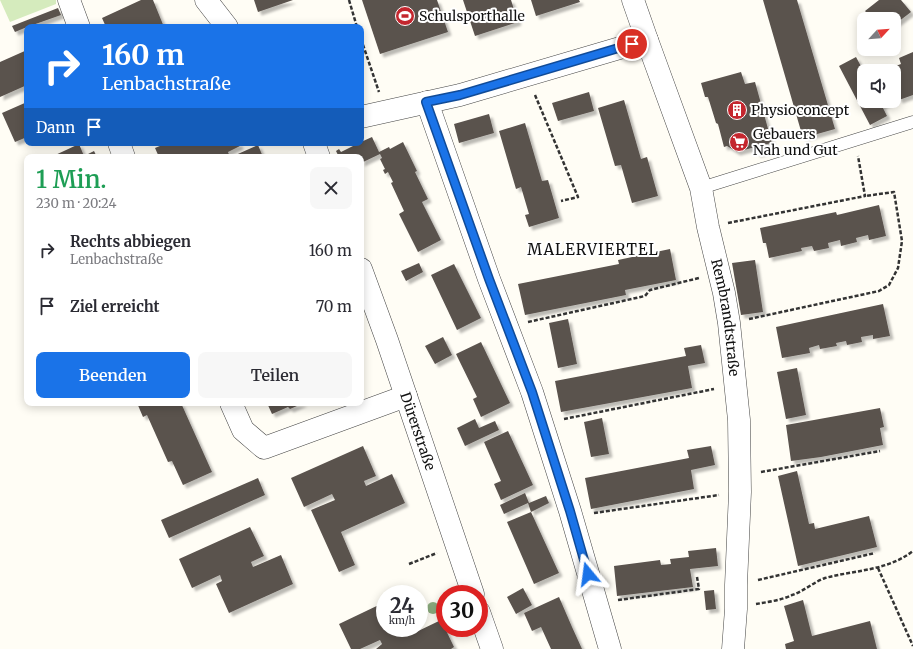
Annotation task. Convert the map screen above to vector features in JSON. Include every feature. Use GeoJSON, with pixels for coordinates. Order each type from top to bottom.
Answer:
{"type":"FeatureCollection","features":[{"type":"Feature","properties":{"kind":"street"},"geometry":{"type":"LineString","coordinates":[[69,0],[78,24]]}},
{"type":"Feature","properties":{"kind":"street"},"geometry":{"type":"LineString","coordinates":[[206,0],[226,24]]}},
{"type":"Feature","properties":{"kind":"street","name":"Rembrandtstraße"},"geometry":{"type":"LineString","coordinates":[[633,0],[700,188],[724,293],[729,323],[739,420],[740,484],[736,609],[733,649]]}},
{"type":"Feature","properties":{"kind":"street"},"geometry":{"type":"LineString","coordinates":[[364,116],[460,95],[647,40]]}},
{"type":"Feature","properties":{"kind":"street"},"geometry":{"type":"LineString","coordinates":[[426,102],[532,392],[610,649]]}},
{"type":"Feature","properties":{"kind":"street","name":"Dürerstraße"},"geometry":{"type":"LineString","coordinates":[[364,277],[387,340],[470,585]]}},
{"type":"Feature","properties":{"kind":"street"},"geometry":{"type":"LineString","coordinates":[[233,406],[243,430],[264,448],[406,396]]}},
{"type":"Feature","properties":{"kind":"street"},"geometry":{"type":"LineString","coordinates":[[488,637],[492,649]]}},
{"type":"Feature","properties":{"kind":"lane"},"geometry":{"type":"LineString","coordinates":[[700,188],[913,122]]}},
{"type":"Feature","properties":{"kind":"path"},"geometry":{"type":"LineString","coordinates":[[349,0],[356,24]]}},
{"type":"Feature","properties":{"kind":"path"},"geometry":{"type":"LineString","coordinates":[[364,48],[385,111]]}},
{"type":"Feature","properties":{"kind":"path"},"geometry":{"type":"LineString","coordinates":[[527,75],[578,196],[561,201]]}},
{"type":"Feature","properties":{"kind":"path"},"geometry":{"type":"LineString","coordinates":[[856,140],[864,196]]}},
{"type":"Feature","properties":{"kind":"path"},"geometry":{"type":"LineString","coordinates":[[708,227],[864,196],[894,192],[902,242],[898,268],[889,285],[879,291],[729,323]]}},
{"type":"Feature","properties":{"kind":"path"},"geometry":{"type":"LineString","coordinates":[[507,327],[645,296],[650,290],[719,272]]}},
{"type":"Feature","properties":{"kind":"path"},"geometry":{"type":"LineString","coordinates":[[542,424],[736,384]]}},
{"type":"Feature","properties":{"kind":"path"},"geometry":{"type":"LineString","coordinates":[[571,517],[740,484],[880,451]]}},
{"type":"Feature","properties":{"kind":"path"},"geometry":{"type":"LineString","coordinates":[[409,564],[457,545]]}},
{"type":"Feature","properties":{"kind":"path"},"geometry":{"type":"LineString","coordinates":[[736,609],[791,596],[824,579],[878,568],[905,558],[913,551]]}},
{"type":"Feature","properties":{"kind":"path"},"geometry":{"type":"LineString","coordinates":[[736,585],[874,552]]}},
{"type":"Feature","properties":{"kind":"path"},"geometry":{"type":"LineString","coordinates":[[878,568],[913,646]]}},
{"type":"Feature","properties":{"kind":"path"},"geometry":{"type":"LineString","coordinates":[[596,603],[699,589],[697,577]]}},
{"type":"Feature","properties":{"kind":"green space"},"geometry":{"type":"Polygon","coordinates":[[[0,0],[56,0],[56,4],[10,22],[0,0]]]}},
{"type":"Feature","properties":{"kind":"building"},"geometry":{"type":"Polygon","coordinates":[[[141,0],[153,0],[163,24],[105,24],[102,18],[141,0]]]}},
{"type":"Feature","properties":{"kind":"building"},"geometry":{"type":"Polygon","coordinates":[[[254,0],[293,0],[258,12],[254,0]]]}},
{"type":"Feature","properties":{"kind":"building","name":"Schulsporthalle"},"geometry":{"type":"Polygon","coordinates":[[[362,0],[437,0],[448,32],[380,54],[362,0]]]}},
{"type":"Feature","properties":{"kind":"building"},"geometry":{"type":"Polygon","coordinates":[[[463,0],[511,0],[518,22],[475,36],[463,0]]]}},
{"type":"Feature","properties":{"kind":"building"},"geometry":{"type":"Polygon","coordinates":[[[531,0],[579,0],[580,2],[536,16],[531,0]]]}},
{"type":"Feature","properties":{"kind":"building"},"geometry":{"type":"Polygon","coordinates":[[[763,0],[797,0],[835,129],[803,138],[763,0]]]}},
{"type":"Feature","properties":{"kind":"building"},"geometry":{"type":"Polygon","coordinates":[[[879,0],[901,0],[911,12],[901,20],[901,12],[865,11],[879,0]]]}},
{"type":"Feature","properties":{"kind":"building"},"geometry":{"type":"Polygon","coordinates":[[[58,8],[61,15],[36,24],[24,24],[24,28],[15,32],[12,26],[58,8]]]}},
{"type":"Feature","properties":{"kind":"building"},"geometry":{"type":"Polygon","coordinates":[[[24,51],[24,86],[0,97],[0,62],[24,51]]]}},
{"type":"Feature","properties":{"kind":"building"},"geometry":{"type":"Polygon","coordinates":[[[913,52],[913,95],[901,99],[901,64],[899,58],[913,52]]]}},
{"type":"Feature","properties":{"kind":"building"},"geometry":{"type":"Polygon","coordinates":[[[856,57],[860,64],[857,64],[857,100],[839,66],[856,57]]]}},
{"type":"Feature","properties":{"kind":"building","name":"Physioconcept"},"geometry":{"type":"Polygon","coordinates":[[[741,72],[745,84],[755,82],[772,143],[762,145],[764,152],[757,154],[755,147],[737,152],[727,146],[724,147],[718,124],[716,123],[708,97],[705,97],[701,83],[741,72]]]}},
{"type":"Feature","properties":{"kind":"building"},"geometry":{"type":"Polygon","coordinates":[[[589,92],[594,111],[558,121],[552,103],[589,92]]]}},
{"type":"Feature","properties":{"kind":"building"},"geometry":{"type":"Polygon","coordinates":[[[624,100],[641,159],[647,157],[658,196],[632,203],[621,165],[615,166],[598,108],[624,100]]]}},
{"type":"Feature","properties":{"kind":"building"},"geometry":{"type":"Polygon","coordinates":[[[24,103],[24,138],[15,142],[2,113],[24,103]]]}},
{"type":"Feature","properties":{"kind":"building"},"geometry":{"type":"Polygon","coordinates":[[[861,108],[883,108],[887,116],[870,125],[861,108]]]}},
{"type":"Feature","properties":{"kind":"building"},"geometry":{"type":"Polygon","coordinates":[[[489,114],[494,133],[459,143],[454,124],[489,114]]]}},
{"type":"Feature","properties":{"kind":"building"},"geometry":{"type":"Polygon","coordinates":[[[525,123],[542,181],[548,180],[559,218],[529,227],[525,215],[529,214],[521,187],[516,189],[499,131],[525,123]]]}},
{"type":"Feature","properties":{"kind":"building"},"geometry":{"type":"Polygon","coordinates":[[[372,137],[379,152],[389,147],[390,149],[403,142],[428,199],[422,202],[441,240],[418,252],[399,214],[404,211],[391,183],[393,182],[388,172],[385,174],[383,170],[385,169],[380,159],[382,158],[380,154],[364,162],[364,154],[338,154],[336,151],[339,149],[341,152],[353,146],[364,146],[364,141],[372,137]]]}},
{"type":"Feature","properties":{"kind":"building"},"geometry":{"type":"Polygon","coordinates":[[[75,146],[80,146],[83,154],[57,154],[75,146]]]}},
{"type":"Feature","properties":{"kind":"building"},"geometry":{"type":"Polygon","coordinates":[[[160,146],[240,146],[228,152],[229,154],[158,154],[155,148],[160,146]]]}},
{"type":"Feature","properties":{"kind":"building"},"geometry":{"type":"Polygon","coordinates":[[[258,146],[262,154],[238,154],[258,146]]]}},
{"type":"Feature","properties":{"kind":"building"},"geometry":{"type":"Polygon","coordinates":[[[94,151],[96,154],[88,154],[94,151]]]}},
{"type":"Feature","properties":{"kind":"building"},"geometry":{"type":"Polygon","coordinates":[[[879,205],[886,236],[869,240],[868,235],[856,238],[857,242],[841,246],[840,240],[828,243],[829,248],[814,251],[812,246],[801,248],[802,251],[769,258],[766,243],[763,243],[760,228],[836,212],[837,215],[879,205]]]}},
{"type":"Feature","properties":{"kind":"building"},"geometry":{"type":"Polygon","coordinates":[[[670,249],[676,280],[625,290],[626,295],[525,315],[518,284],[619,264],[618,260],[670,249]]]}},
{"type":"Feature","properties":{"kind":"building"},"geometry":{"type":"Polygon","coordinates":[[[755,260],[763,312],[741,315],[732,263],[755,260]]]}},
{"type":"Feature","properties":{"kind":"building"},"geometry":{"type":"Polygon","coordinates":[[[419,263],[423,272],[406,281],[401,271],[419,263]]]}},
{"type":"Feature","properties":{"kind":"building"},"geometry":{"type":"Polygon","coordinates":[[[454,264],[481,318],[457,330],[431,275],[454,264]]]}},
{"type":"Feature","properties":{"kind":"building"},"geometry":{"type":"Polygon","coordinates":[[[883,304],[890,336],[873,339],[873,335],[861,337],[862,342],[847,345],[846,341],[836,343],[837,346],[820,349],[819,345],[809,348],[810,353],[782,358],[776,327],[883,304]]]}},
{"type":"Feature","properties":{"kind":"building"},"geometry":{"type":"Polygon","coordinates":[[[568,319],[577,364],[558,368],[549,323],[568,319]]]}},
{"type":"Feature","properties":{"kind":"building"},"geometry":{"type":"Polygon","coordinates":[[[443,337],[452,355],[435,364],[425,346],[443,337]]]}},
{"type":"Feature","properties":{"kind":"building"},"geometry":{"type":"Polygon","coordinates":[[[481,342],[510,403],[481,417],[473,399],[477,397],[456,354],[481,342]]]}},
{"type":"Feature","properties":{"kind":"building"},"geometry":{"type":"Polygon","coordinates":[[[701,345],[705,363],[688,366],[692,388],[561,412],[555,381],[686,356],[684,348],[701,345]]]}},
{"type":"Feature","properties":{"kind":"building"},"geometry":{"type":"Polygon","coordinates":[[[797,368],[806,415],[786,419],[777,372],[797,368]]]}},
{"type":"Feature","properties":{"kind":"building"},"geometry":{"type":"Polygon","coordinates":[[[138,406],[182,406],[212,472],[183,485],[172,461],[168,462],[147,415],[143,417],[138,406]]]}},
{"type":"Feature","properties":{"kind":"building"},"geometry":{"type":"Polygon","coordinates":[[[268,406],[297,406],[290,409],[288,407],[272,414],[268,406]]]}},
{"type":"Feature","properties":{"kind":"building"},"geometry":{"type":"Polygon","coordinates":[[[880,408],[884,427],[880,428],[883,445],[791,461],[786,425],[880,408]]]}},
{"type":"Feature","properties":{"kind":"building"},"geometry":{"type":"Polygon","coordinates":[[[602,418],[609,454],[591,457],[584,422],[602,418]]]}},
{"type":"Feature","properties":{"kind":"building"},"geometry":{"type":"Polygon","coordinates":[[[475,419],[479,428],[495,421],[499,430],[465,446],[457,428],[475,419]]]}},
{"type":"Feature","properties":{"kind":"building"},"geometry":{"type":"Polygon","coordinates":[[[508,431],[533,485],[501,500],[494,484],[501,481],[484,442],[508,431]]]}},
{"type":"Feature","properties":{"kind":"building"},"geometry":{"type":"Polygon","coordinates":[[[363,446],[376,476],[364,481],[366,486],[392,474],[405,503],[341,532],[355,565],[339,572],[311,510],[335,500],[332,494],[304,507],[291,478],[363,446]]]}},
{"type":"Feature","properties":{"kind":"building"},"geometry":{"type":"Polygon","coordinates":[[[711,446],[715,465],[691,470],[694,489],[591,509],[585,478],[689,458],[687,450],[711,446]]]}},
{"type":"Feature","properties":{"kind":"building"},"geometry":{"type":"Polygon","coordinates":[[[797,471],[809,524],[814,523],[815,529],[869,516],[877,547],[798,566],[778,476],[797,471]]]}},
{"type":"Feature","properties":{"kind":"building"},"geometry":{"type":"Polygon","coordinates":[[[258,478],[265,495],[169,538],[161,520],[258,478]]]}},
{"type":"Feature","properties":{"kind":"building"},"geometry":{"type":"Polygon","coordinates":[[[525,493],[529,503],[546,496],[549,503],[531,512],[528,503],[504,514],[500,505],[525,493]]]}},
{"type":"Feature","properties":{"kind":"building"},"geometry":{"type":"Polygon","coordinates":[[[531,512],[559,573],[534,584],[507,522],[531,512]]]}},
{"type":"Feature","properties":{"kind":"building"},"geometry":{"type":"Polygon","coordinates":[[[250,527],[264,556],[251,562],[253,567],[281,555],[293,584],[229,613],[216,584],[222,581],[220,575],[192,588],[179,559],[250,527]]]}},
{"type":"Feature","properties":{"kind":"building"},"geometry":{"type":"Polygon","coordinates":[[[716,548],[718,566],[690,569],[693,587],[617,596],[614,566],[660,560],[661,565],[671,564],[670,559],[689,557],[688,551],[716,548]]]}},
{"type":"Feature","properties":{"kind":"building"},"geometry":{"type":"Polygon","coordinates":[[[523,588],[532,605],[516,614],[507,597],[523,588]]]}},
{"type":"Feature","properties":{"kind":"building"},"geometry":{"type":"Polygon","coordinates":[[[714,590],[716,609],[706,610],[704,591],[714,590]]]}},
{"type":"Feature","properties":{"kind":"building"},"geometry":{"type":"Polygon","coordinates":[[[559,597],[582,649],[551,649],[541,627],[532,631],[524,613],[559,597]]]}},
{"type":"Feature","properties":{"kind":"building"},"geometry":{"type":"Polygon","coordinates":[[[803,600],[812,636],[870,621],[877,649],[786,649],[785,644],[794,641],[784,606],[803,600]]]}},
{"type":"Feature","properties":{"kind":"building"},"geometry":{"type":"Polygon","coordinates":[[[376,606],[376,637],[428,637],[428,626],[436,622],[436,637],[449,637],[454,647],[451,649],[376,649],[382,644],[380,640],[360,649],[351,649],[339,624],[376,606]]]}},
{"type":"Feature","properties":{"kind":"place","name":"Schulsporthalle"},"geometry":{"type":"Point","coordinates":[405,16]}},
{"type":"Feature","properties":{"kind":"place","name":"Physioconcept"},"geometry":{"type":"Point","coordinates":[737,110]}},
{"type":"Feature","properties":{"kind":"place","name":"Gebauers Nah und Gut"},"geometry":{"type":"Point","coordinates":[739,142]}},
{"type":"Feature","properties":{"kind":"district","name":"MALERVIERTEL"},"geometry":{"type":"Point","coordinates":[593,250]}},
{"type":"Feature","properties":{"kind":"route"},"geometry":{"type":"LineString","coordinates":[[588,574],[570,511],[532,392],[489,279],[426,102],[460,95],[632,44]]}}]}
